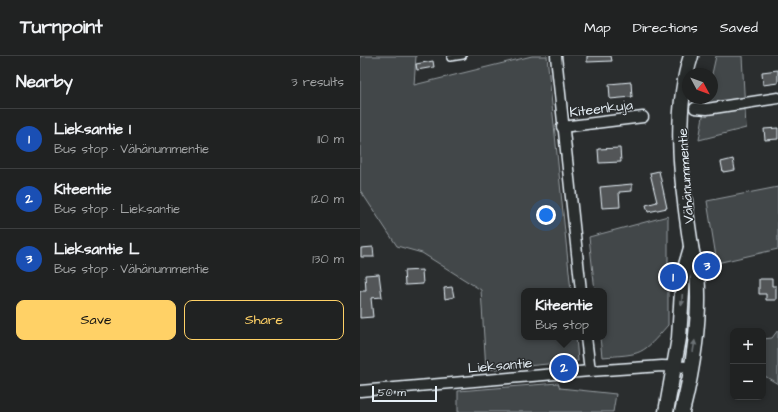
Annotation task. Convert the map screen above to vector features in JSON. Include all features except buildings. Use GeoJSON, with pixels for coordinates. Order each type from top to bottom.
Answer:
{"type":"FeatureCollection","features":[{"type":"Feature","properties":{"kind":"main road","name":"Vähänummentie"},"geometry":{"type":"LineString","coordinates":[[682,412],[698,315],[697,273],[691,248],[681,151],[683,90],[691,56]]}},
{"type":"Feature","properties":{"kind":"main road","name":"Vähänummentie"},"geometry":{"type":"LineString","coordinates":[[666,412],[679,338],[682,275],[691,248]]}},
{"type":"Feature","properties":{"kind":"street"},"geometry":{"type":"LineString","coordinates":[[556,56],[562,126],[581,288]]}},
{"type":"Feature","properties":{"kind":"street"},"geometry":{"type":"LineString","coordinates":[[695,108],[707,109],[778,98]]}},
{"type":"Feature","properties":{"kind":"street","name":"Kiteenkuja"},"geometry":{"type":"LineString","coordinates":[[562,126],[643,116]]}},
{"type":"Feature","properties":{"kind":"street"},"geometry":{"type":"LineString","coordinates":[[586,340],[590,371]]}},
{"type":"Feature","properties":{"kind":"street","name":"Lieksantie"},"geometry":{"type":"LineString","coordinates":[[360,390],[590,371],[674,366],[690,368]]}},
{"type":"Feature","properties":{"kind":"lane"},"geometry":{"type":"LineString","coordinates":[[450,58],[463,56]]}},
{"type":"Feature","properties":{"kind":"shaded area"},"geometry":{"type":"Polygon","coordinates":[[[360,56],[416,56],[414,85],[532,56],[547,56],[571,288],[521,288],[521,340],[576,340],[578,361],[486,370],[481,290],[422,253],[397,246],[360,190],[360,56]]]}},
{"type":"Feature","properties":{"kind":"shaded area"},"geometry":{"type":"Polygon","coordinates":[[[716,56],[742,56],[746,128],[699,140],[705,104],[718,104],[718,68],[713,68],[716,56]]]}},
{"type":"Feature","properties":{"kind":"shaded area"},"geometry":{"type":"Polygon","coordinates":[[[778,187],[778,249],[717,263],[707,201],[778,187]]]}},
{"type":"Feature","properties":{"kind":"shaded area"},"geometry":{"type":"Polygon","coordinates":[[[668,216],[668,325],[652,343],[640,352],[634,354],[602,357],[600,340],[607,340],[607,288],[595,288],[589,237],[668,216]]]}},
{"type":"Feature","properties":{"kind":"shaded area"},"geometry":{"type":"Polygon","coordinates":[[[778,330],[778,384],[766,377],[766,339],[772,338],[778,330]]]}},
{"type":"Feature","properties":{"kind":"shaded area"},"geometry":{"type":"Polygon","coordinates":[[[558,383],[560,388],[616,394],[613,412],[458,412],[458,391],[558,383]]]}},
{"type":"Feature","properties":{"kind":"place","name":"Lieksantie L"},"geometry":{"type":"Point","coordinates":[707,266]}},
{"type":"Feature","properties":{"kind":"place","name":"Lieksantie I"},"geometry":{"type":"Point","coordinates":[673,277]}},
{"type":"Feature","properties":{"kind":"place","name":"Kiteentie"},"geometry":{"type":"Point","coordinates":[564,368]}}]}
